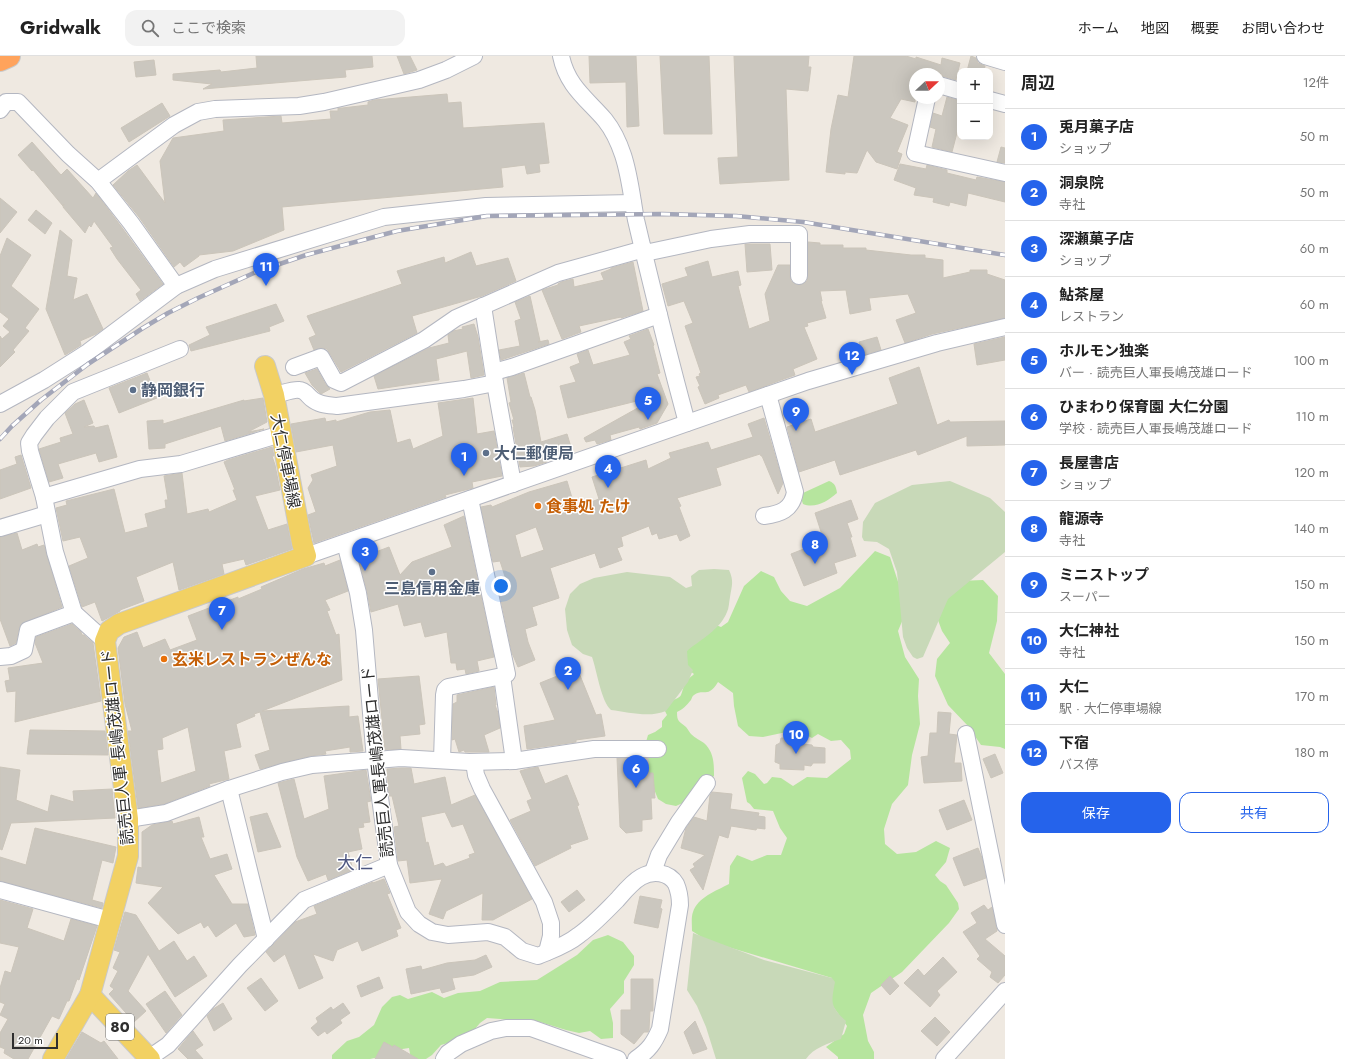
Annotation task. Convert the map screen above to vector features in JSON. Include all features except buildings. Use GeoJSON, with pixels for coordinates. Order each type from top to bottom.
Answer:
{"type":"FeatureCollection","features":[{"type":"Feature","properties":{"kind":"highway"},"geometry":{"type":"LineString","coordinates":[[0,60],[9,56]]}},
{"type":"Feature","properties":{"kind":"main road","name":"大仁停車場線"},"geometry":{"type":"LineString","coordinates":[[266,366],[274,395],[302,543],[306,556]]}},
{"type":"Feature","properties":{"kind":"main road","name":"読売巨人軍 長嶋茂雄ロード"},"geometry":{"type":"LineString","coordinates":[[53,1059],[90,995],[128,856],[128,819],[105,641],[109,631],[119,624],[306,556]]}},
{"type":"Feature","properties":{"kind":"main road","name":"80"},"geometry":{"type":"LineString","coordinates":[[90,995],[149,1059]]}},
{"type":"Feature","properties":{"kind":"street"},"geometry":{"type":"LineString","coordinates":[[98,181],[174,126],[198,112],[215,109],[299,106],[324,102],[419,80],[446,70],[474,56]]}},
{"type":"Feature","properties":{"kind":"street"},"geometry":{"type":"LineString","coordinates":[[562,56],[567,73],[577,91],[606,121],[617,141],[626,168],[659,315],[687,423]]}},
{"type":"Feature","properties":{"kind":"street"},"geometry":{"type":"LineString","coordinates":[[985,56],[1005,62]]}},
{"type":"Feature","properties":{"kind":"street"},"geometry":{"type":"LineString","coordinates":[[945,87],[957,90]]}},
{"type":"Feature","properties":{"kind":"street"},"geometry":{"type":"LineString","coordinates":[[993,101],[1005,104]]}},
{"type":"Feature","properties":{"kind":"street"},"geometry":{"type":"LineString","coordinates":[[0,110],[6,102],[18,102],[63,149],[98,181],[131,223],[176,286]]}},
{"type":"Feature","properties":{"kind":"street"},"geometry":{"type":"LineString","coordinates":[[926,104],[914,153],[1005,174]]}},
{"type":"Feature","properties":{"kind":"street"},"geometry":{"type":"LineString","coordinates":[[0,404],[44,380],[88,352],[176,286],[215,269],[384,217],[486,206],[633,203]]}},
{"type":"Feature","properties":{"kind":"street"},"geometry":{"type":"LineString","coordinates":[[294,367],[321,357],[334,380],[341,383],[424,340],[456,318],[558,273],[644,251],[711,239],[750,234],[799,234],[800,276]]}},
{"type":"Feature","properties":{"kind":"street"},"geometry":{"type":"LineString","coordinates":[[483,306],[513,484]]}},
{"type":"Feature","properties":{"kind":"street"},"geometry":{"type":"LineString","coordinates":[[274,395],[300,390],[312,399],[324,405],[337,406],[464,389],[494,378],[512,367],[659,315]]}},
{"type":"Feature","properties":{"kind":"street"},"geometry":{"type":"LineString","coordinates":[[306,556],[808,381],[937,343],[1005,327]]}},
{"type":"Feature","properties":{"kind":"street"},"geometry":{"type":"LineString","coordinates":[[105,641],[74,613],[55,552],[44,497],[29,443],[47,418],[73,392],[180,349]]}},
{"type":"Feature","properties":{"kind":"street"},"geometry":{"type":"LineString","coordinates":[[764,516],[776,514],[790,506],[794,500],[795,492],[768,395]]}},
{"type":"Feature","properties":{"kind":"street"},"geometry":{"type":"LineString","coordinates":[[44,497],[140,469],[181,464],[281,434]]}},
{"type":"Feature","properties":{"kind":"street"},"geometry":{"type":"LineString","coordinates":[[442,760],[445,690],[448,687],[507,674],[470,499]]}},
{"type":"Feature","properties":{"kind":"street"},"geometry":{"type":"LineString","coordinates":[[0,528],[47,514]]}},
{"type":"Feature","properties":{"kind":"street","name":"読売巨人軍長嶋茂雄ロード"},"geometry":{"type":"LineString","coordinates":[[345,543],[358,593],[364,630],[375,760],[389,865],[408,912],[419,924],[432,932],[448,935],[488,932],[505,937],[522,951],[538,956],[558,948],[578,936],[596,921],[641,877],[653,872]]}},
{"type":"Feature","properties":{"kind":"street"},"geometry":{"type":"LineString","coordinates":[[0,657],[10,656],[24,650],[28,630],[74,613]]}},
{"type":"Feature","properties":{"kind":"street"},"geometry":{"type":"LineString","coordinates":[[502,676],[514,761]]}},
{"type":"Feature","properties":{"kind":"street"},"geometry":{"type":"LineString","coordinates":[[966,734],[976,790],[1005,925]]}},
{"type":"Feature","properties":{"kind":"street"},"geometry":{"type":"LineString","coordinates":[[128,819],[166,813],[229,789],[282,772],[312,765],[402,758],[474,762],[514,761],[594,749],[658,749]]}},
{"type":"Feature","properties":{"kind":"street"},"geometry":{"type":"LineString","coordinates":[[474,762],[476,775],[482,789],[544,902],[552,923],[547,952]]}},
{"type":"Feature","properties":{"kind":"street"},"geometry":{"type":"LineString","coordinates":[[636,1059],[647,1051],[654,1043],[660,1029],[680,905],[676,884],[668,875],[653,872],[663,848],[679,822],[707,783]]}},
{"type":"Feature","properties":{"kind":"street"},"geometry":{"type":"LineString","coordinates":[[229,789],[266,939]]}},
{"type":"Feature","properties":{"kind":"street"},"geometry":{"type":"LineString","coordinates":[[149,1059],[168,1045],[240,965],[304,900],[389,865]]}},
{"type":"Feature","properties":{"kind":"street"},"geometry":{"type":"LineString","coordinates":[[0,890],[110,920]]}},
{"type":"Feature","properties":{"kind":"street"},"geometry":{"type":"LineString","coordinates":[[944,1059],[1005,991]]}},
{"type":"Feature","properties":{"kind":"street"},"geometry":{"type":"LineString","coordinates":[[444,1059],[448,1053],[461,1044],[491,1031],[506,1028],[531,1028],[618,1059]]}},
{"type":"Feature","properties":{"kind":"green space"},"geometry":{"type":"Polygon","coordinates":[[[829,481],[835,486],[837,493],[830,499],[817,505],[812,506],[803,504],[803,493],[829,481]]]}},
{"type":"Feature","properties":{"kind":"green space"},"geometry":{"type":"Polygon","coordinates":[[[950,481],[990,498],[1005,512],[1005,552],[948,599],[923,657],[917,659],[913,657],[907,648],[903,637],[897,572],[889,549],[877,542],[864,541],[862,537],[863,522],[875,503],[912,485],[950,481]]]}},
{"type":"Feature","properties":{"kind":"green space"},"geometry":{"type":"Polygon","coordinates":[[[875,551],[890,557],[902,594],[905,614],[898,631],[905,657],[919,679],[918,696],[920,724],[912,755],[908,785],[892,804],[884,829],[885,844],[897,854],[916,852],[936,841],[950,848],[946,862],[935,875],[946,885],[958,903],[959,909],[949,923],[902,972],[871,993],[863,1015],[868,1041],[874,1052],[874,1059],[838,1059],[838,1057],[826,1047],[844,1034],[847,1026],[832,1005],[832,978],[708,941],[692,931],[692,919],[695,907],[703,898],[729,884],[730,866],[737,855],[752,861],[767,855],[781,855],[787,838],[780,828],[773,811],[754,809],[747,802],[742,778],[748,771],[755,774],[764,784],[767,783],[772,777],[781,778],[793,786],[807,777],[827,778],[851,759],[850,750],[841,740],[831,741],[818,734],[812,738],[796,730],[763,737],[749,736],[738,726],[733,693],[718,682],[708,692],[700,692],[693,695],[691,700],[677,712],[677,718],[679,721],[690,733],[704,743],[710,750],[712,754],[714,776],[687,801],[676,806],[666,804],[658,799],[642,756],[648,735],[662,727],[662,721],[667,715],[664,709],[668,702],[681,696],[686,681],[694,674],[685,667],[680,660],[708,622],[721,627],[728,622],[744,586],[761,571],[774,577],[781,591],[790,601],[807,606],[840,588],[875,551]]]}},
{"type":"Feature","properties":{"kind":"green space"},"geometry":{"type":"Polygon","coordinates":[[[699,570],[729,570],[731,574],[732,583],[728,609],[720,624],[710,634],[687,651],[688,665],[693,670],[688,682],[666,711],[646,714],[611,710],[602,693],[592,657],[583,654],[572,645],[567,630],[565,609],[570,594],[580,584],[594,578],[627,572],[670,577],[686,588],[692,586],[691,576],[699,570]]]}},
{"type":"Feature","properties":{"kind":"green space"},"geometry":{"type":"Polygon","coordinates":[[[983,580],[998,596],[997,621],[989,653],[1005,674],[1005,749],[981,745],[968,726],[948,705],[935,676],[937,659],[950,643],[942,631],[935,612],[960,581],[983,580]]]}},
{"type":"Feature","properties":{"kind":"green space"},"geometry":{"type":"Polygon","coordinates":[[[693,933],[764,960],[832,978],[835,982],[833,995],[834,1008],[846,1021],[841,1039],[817,1049],[806,1059],[716,1059],[706,1027],[697,1006],[687,990],[693,933]]]}},
{"type":"Feature","properties":{"kind":"green space"},"geometry":{"type":"Polygon","coordinates":[[[608,935],[623,942],[634,956],[634,965],[624,981],[624,993],[610,1009],[613,1023],[613,1038],[601,1039],[590,1031],[579,1033],[540,1022],[487,1018],[474,1030],[455,1041],[441,1045],[426,1059],[411,1059],[409,1048],[396,1050],[384,1056],[370,1059],[332,1059],[332,1055],[347,1041],[359,1037],[374,1025],[382,1007],[392,997],[400,995],[408,999],[432,992],[444,998],[458,993],[480,991],[500,982],[537,980],[577,955],[593,940],[608,935]]]}},
{"type":"Feature","properties":{"kind":"railway"},"geometry":{"type":"LineString","coordinates":[[0,439],[41,400],[88,364],[168,313],[256,272],[306,255],[397,231],[487,216],[662,214],[736,216],[803,222],[1005,255]]}},
{"type":"Feature","properties":{"kind":"place","name":"大仁"},"geometry":{"type":"Point","coordinates":[266,286]}},
{"type":"Feature","properties":{"kind":"place","name":"下宿"},"geometry":{"type":"Point","coordinates":[852,375]}},
{"type":"Feature","properties":{"kind":"place","name":"静岡銀行"},"geometry":{"type":"Point","coordinates":[133,390]}},
{"type":"Feature","properties":{"kind":"place","name":"ホルモン独楽"},"geometry":{"type":"Point","coordinates":[648,420]}},
{"type":"Feature","properties":{"kind":"place","name":"ミニストップ"},"geometry":{"type":"Point","coordinates":[796,431]}},
{"type":"Feature","properties":{"kind":"place","name":"大仁郵便局"},"geometry":{"type":"Point","coordinates":[486,453]}},
{"type":"Feature","properties":{"kind":"place","name":"兎月菓子店"},"geometry":{"type":"Point","coordinates":[464,476]}},
{"type":"Feature","properties":{"kind":"place","name":"鮎茶屋"},"geometry":{"type":"Point","coordinates":[608,488]}},
{"type":"Feature","properties":{"kind":"place","name":"食事処 たけ"},"geometry":{"type":"Point","coordinates":[538,506]}},
{"type":"Feature","properties":{"kind":"place","name":"龍源寺"},"geometry":{"type":"Point","coordinates":[815,564]}},
{"type":"Feature","properties":{"kind":"place","name":"深瀬菓子店"},"geometry":{"type":"Point","coordinates":[365,571]}},
{"type":"Feature","properties":{"kind":"place","name":"三島信用金庫"},"geometry":{"type":"Point","coordinates":[432,572]}},
{"type":"Feature","properties":{"kind":"place","name":"長屋書店"},"geometry":{"type":"Point","coordinates":[222,630]}},
{"type":"Feature","properties":{"kind":"place","name":"玄米レストランぜんな"},"geometry":{"type":"Point","coordinates":[164,659]}},
{"type":"Feature","properties":{"kind":"place","name":"洞泉院"},"geometry":{"type":"Point","coordinates":[568,690]}},
{"type":"Feature","properties":{"kind":"place","name":"大仁神社"},"geometry":{"type":"Point","coordinates":[796,754]}},
{"type":"Feature","properties":{"kind":"place","name":"ひまわり保育園 大仁分園"},"geometry":{"type":"Point","coordinates":[636,788]}},
{"type":"Feature","properties":{"kind":"district","name":"大仁"},"geometry":{"type":"Point","coordinates":[355,863]}}]}
